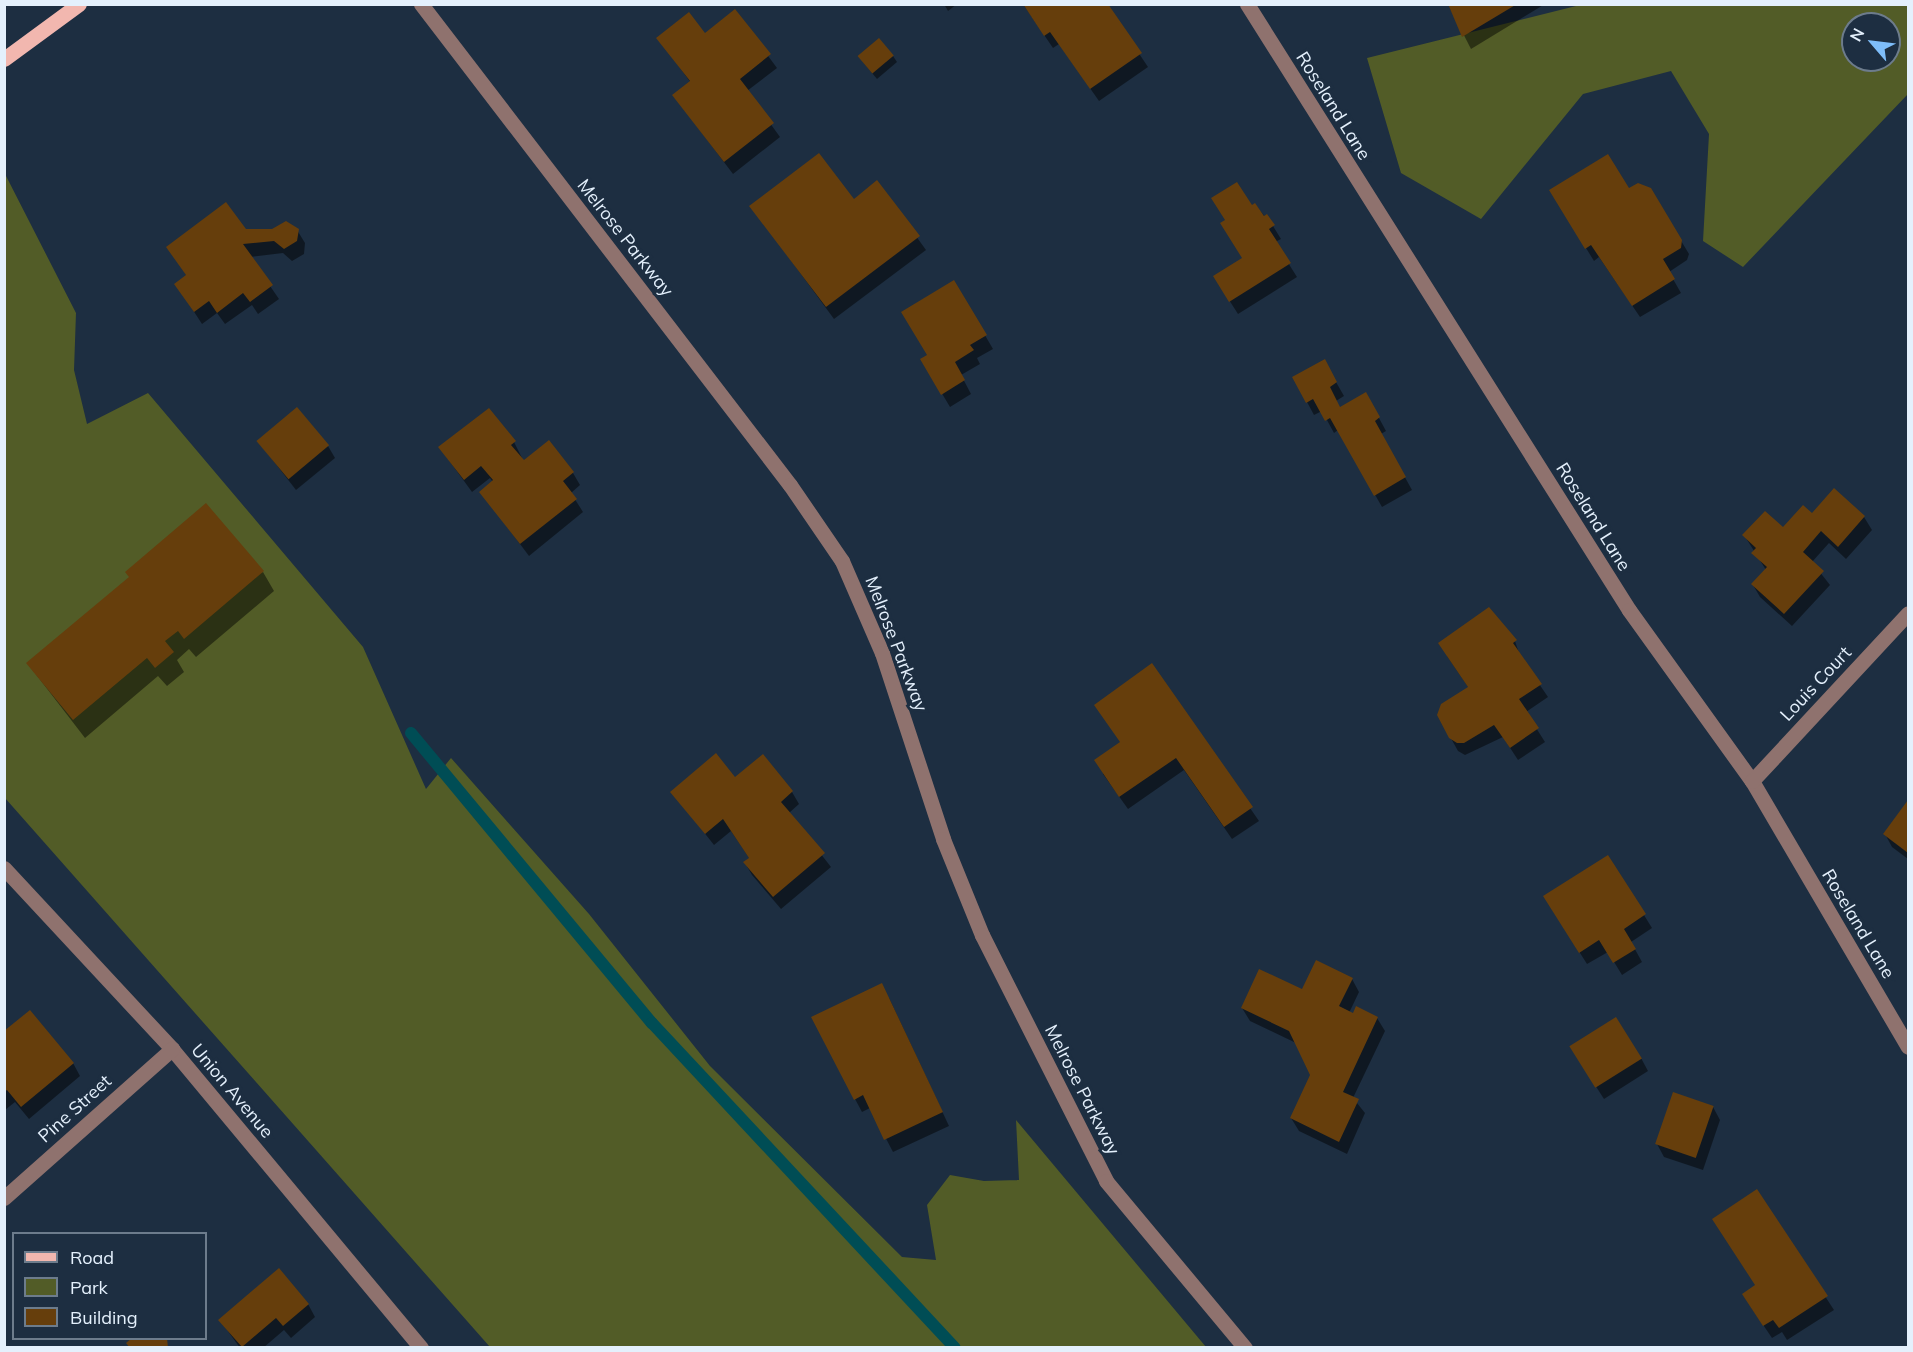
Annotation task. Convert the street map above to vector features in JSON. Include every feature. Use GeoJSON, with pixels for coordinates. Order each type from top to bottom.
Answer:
{"type":"FeatureCollection","features":[{"type":"Feature","properties":{"kind":"main road"},"geometry":{"type":"LineString","coordinates":[[4,59],[79,4]]}},
{"type":"Feature","properties":{"kind":"street","name":"Melrose Parkway"},"geometry":{"type":"LineString","coordinates":[[421,4],[790,485],[842,561],[882,653],[943,839],[982,935],[1106,1181],[1245,1347]]}},
{"type":"Feature","properties":{"kind":"street","name":"Roseland Lane"},"geometry":{"type":"LineString","coordinates":[[1247,4],[1629,610],[1752,781],[1908,1047]]}},
{"type":"Feature","properties":{"kind":"street","name":"Louis Court"},"geometry":{"type":"LineString","coordinates":[[1752,781],[1908,613]]}},
{"type":"Feature","properties":{"kind":"street","name":"Union Avenue"},"geometry":{"type":"LineString","coordinates":[[4,868],[172,1049],[421,1347]]}},
{"type":"Feature","properties":{"kind":"street","name":"Pine Street"},"geometry":{"type":"LineString","coordinates":[[4,1198],[172,1049]]}},
{"type":"Feature","properties":{"kind":"green space"},"geometry":{"type":"Polygon","coordinates":[[[1580,5],[1908,5],[1908,94],[1743,267],[1703,241],[1709,134],[1671,71],[1583,94],[1481,219],[1401,173],[1367,58],[1580,5]]]}},
{"type":"Feature","properties":{"kind":"green space"},"geometry":{"type":"Polygon","coordinates":[[[4,172],[76,313],[74,370],[87,424],[148,393],[363,647],[426,789],[451,758],[589,914],[710,1066],[902,1257],[936,1260],[927,1205],[950,1175],[984,1181],[1019,1180],[1016,1120],[1206,1347],[490,1347],[5,798],[4,172]]]}},
{"type":"Feature","properties":{"kind":"building"},"geometry":{"type":"Polygon","coordinates":[[[1023,4],[1108,4],[1142,53],[1090,89],[1050,32],[1044,36],[1023,4]]]}},
{"type":"Feature","properties":{"kind":"building"},"geometry":{"type":"Polygon","coordinates":[[[1448,4],[1517,4],[1462,37],[1448,4]]]}},
{"type":"Feature","properties":{"kind":"building"},"geometry":{"type":"Polygon","coordinates":[[[735,9],[771,54],[740,79],[774,123],[724,162],[672,95],[690,81],[656,38],[689,12],[705,33],[735,9]]]}},
{"type":"Feature","properties":{"kind":"building"},"geometry":{"type":"Polygon","coordinates":[[[879,38],[894,56],[872,74],[858,56],[879,38]]]}},
{"type":"Feature","properties":{"kind":"building"},"geometry":{"type":"Polygon","coordinates":[[[819,153],[854,199],[877,180],[920,236],[826,307],[749,206],[819,153]]]}},
{"type":"Feature","properties":{"kind":"building"},"geometry":{"type":"Polygon","coordinates":[[[1608,154],[1629,188],[1638,183],[1651,188],[1682,240],[1681,248],[1663,259],[1675,279],[1632,306],[1591,245],[1585,249],[1549,190],[1608,154]]]}},
{"type":"Feature","properties":{"kind":"building"},"geometry":{"type":"Polygon","coordinates":[[[1237,182],[1252,205],[1255,203],[1264,216],[1267,214],[1275,225],[1269,229],[1291,263],[1229,302],[1213,276],[1242,258],[1220,223],[1225,220],[1211,198],[1237,182]]]}},
{"type":"Feature","properties":{"kind":"building"},"geometry":{"type":"Polygon","coordinates":[[[226,202],[246,229],[272,229],[286,221],[299,229],[297,241],[284,249],[274,241],[243,244],[273,285],[250,302],[243,293],[217,313],[209,301],[194,312],[174,284],[186,275],[166,247],[226,202]]]}},
{"type":"Feature","properties":{"kind":"building"},"geometry":{"type":"Polygon","coordinates":[[[954,280],[987,335],[970,345],[974,350],[955,362],[965,380],[941,395],[920,359],[927,355],[901,312],[954,280]]]}},
{"type":"Feature","properties":{"kind":"building"},"geometry":{"type":"Polygon","coordinates":[[[1325,359],[1337,382],[1330,387],[1340,407],[1366,392],[1380,417],[1375,421],[1406,477],[1374,496],[1330,418],[1325,421],[1313,399],[1306,403],[1292,377],[1325,359]]]}},
{"type":"Feature","properties":{"kind":"building"},"geometry":{"type":"Polygon","coordinates":[[[297,407],[329,445],[289,479],[256,441],[297,407]]]}},
{"type":"Feature","properties":{"kind":"building"},"geometry":{"type":"Polygon","coordinates":[[[489,408],[516,441],[511,445],[524,460],[549,440],[574,472],[563,481],[577,499],[520,544],[479,492],[493,480],[481,466],[464,480],[438,447],[489,408]]]}},
{"type":"Feature","properties":{"kind":"building"},"geometry":{"type":"Polygon","coordinates":[[[1834,488],[1865,516],[1838,547],[1821,531],[1803,552],[1824,571],[1784,614],[1751,584],[1767,567],[1751,553],[1756,548],[1742,535],[1765,511],[1783,527],[1803,505],[1812,513],[1834,488]]]}},
{"type":"Feature","properties":{"kind":"building"},"geometry":{"type":"Polygon","coordinates":[[[206,503],[264,571],[184,639],[178,631],[165,641],[174,652],[155,668],[147,658],[73,720],[26,663],[129,577],[125,572],[206,503]]]}},
{"type":"Feature","properties":{"kind":"building"},"geometry":{"type":"Polygon","coordinates":[[[1489,607],[1517,640],[1513,643],[1542,684],[1519,699],[1539,728],[1510,748],[1494,725],[1464,743],[1457,743],[1449,738],[1437,715],[1441,704],[1468,687],[1438,643],[1489,607]]]}},
{"type":"Feature","properties":{"kind":"building"},"geometry":{"type":"Polygon","coordinates":[[[1152,663],[1253,807],[1224,827],[1176,758],[1119,797],[1094,760],[1120,742],[1094,705],[1152,663]]]}},
{"type":"Feature","properties":{"kind":"building"},"geometry":{"type":"Polygon","coordinates":[[[716,753],[735,777],[763,754],[793,791],[781,802],[825,853],[773,897],[743,862],[749,858],[723,819],[705,834],[670,792],[716,753]]]}},
{"type":"Feature","properties":{"kind":"building"},"geometry":{"type":"Polygon","coordinates":[[[1908,800],[1908,853],[1883,834],[1908,800]]]}},
{"type":"Feature","properties":{"kind":"building"},"geometry":{"type":"Polygon","coordinates":[[[1608,855],[1646,914],[1624,929],[1636,949],[1613,963],[1599,940],[1579,953],[1543,896],[1608,855]]]}},
{"type":"Feature","properties":{"kind":"building"},"geometry":{"type":"Polygon","coordinates":[[[1316,960],[1353,978],[1339,1006],[1353,1013],[1356,1006],[1378,1017],[1343,1092],[1359,1099],[1339,1142],[1290,1118],[1310,1075],[1289,1031],[1241,1008],[1259,969],[1302,989],[1316,960]]]}},
{"type":"Feature","properties":{"kind":"building"},"geometry":{"type":"Polygon","coordinates":[[[882,983],[943,1112],[884,1140],[863,1095],[854,1100],[811,1017],[882,983]]]}},
{"type":"Feature","properties":{"kind":"building"},"geometry":{"type":"Polygon","coordinates":[[[30,1010],[74,1063],[21,1107],[7,1090],[4,1092],[4,1031],[30,1010]]]}},
{"type":"Feature","properties":{"kind":"building"},"geometry":{"type":"Polygon","coordinates":[[[1616,1017],[1642,1059],[1595,1088],[1569,1046],[1616,1017]]]}},
{"type":"Feature","properties":{"kind":"building"},"geometry":{"type":"Polygon","coordinates":[[[1673,1092],[1714,1106],[1696,1158],[1655,1144],[1673,1092]]]}},
{"type":"Feature","properties":{"kind":"building"},"geometry":{"type":"Polygon","coordinates":[[[1757,1189],[1828,1296],[1779,1328],[1773,1320],[1763,1326],[1742,1294],[1755,1285],[1712,1219],[1757,1189]]]}},
{"type":"Feature","properties":{"kind":"building"},"geometry":{"type":"Polygon","coordinates":[[[279,1268],[309,1304],[283,1326],[276,1318],[242,1347],[218,1320],[279,1268]]]}},
{"type":"Feature","properties":{"kind":"building"},"geometry":{"type":"Polygon","coordinates":[[[130,1340],[167,1340],[168,1348],[130,1348],[126,1343],[130,1340]]]}},
{"type":"Feature","properties":{"kind":"waterway"},"geometry":{"type":"LineString","coordinates":[[411,733],[652,1023],[955,1348]]}}]}
